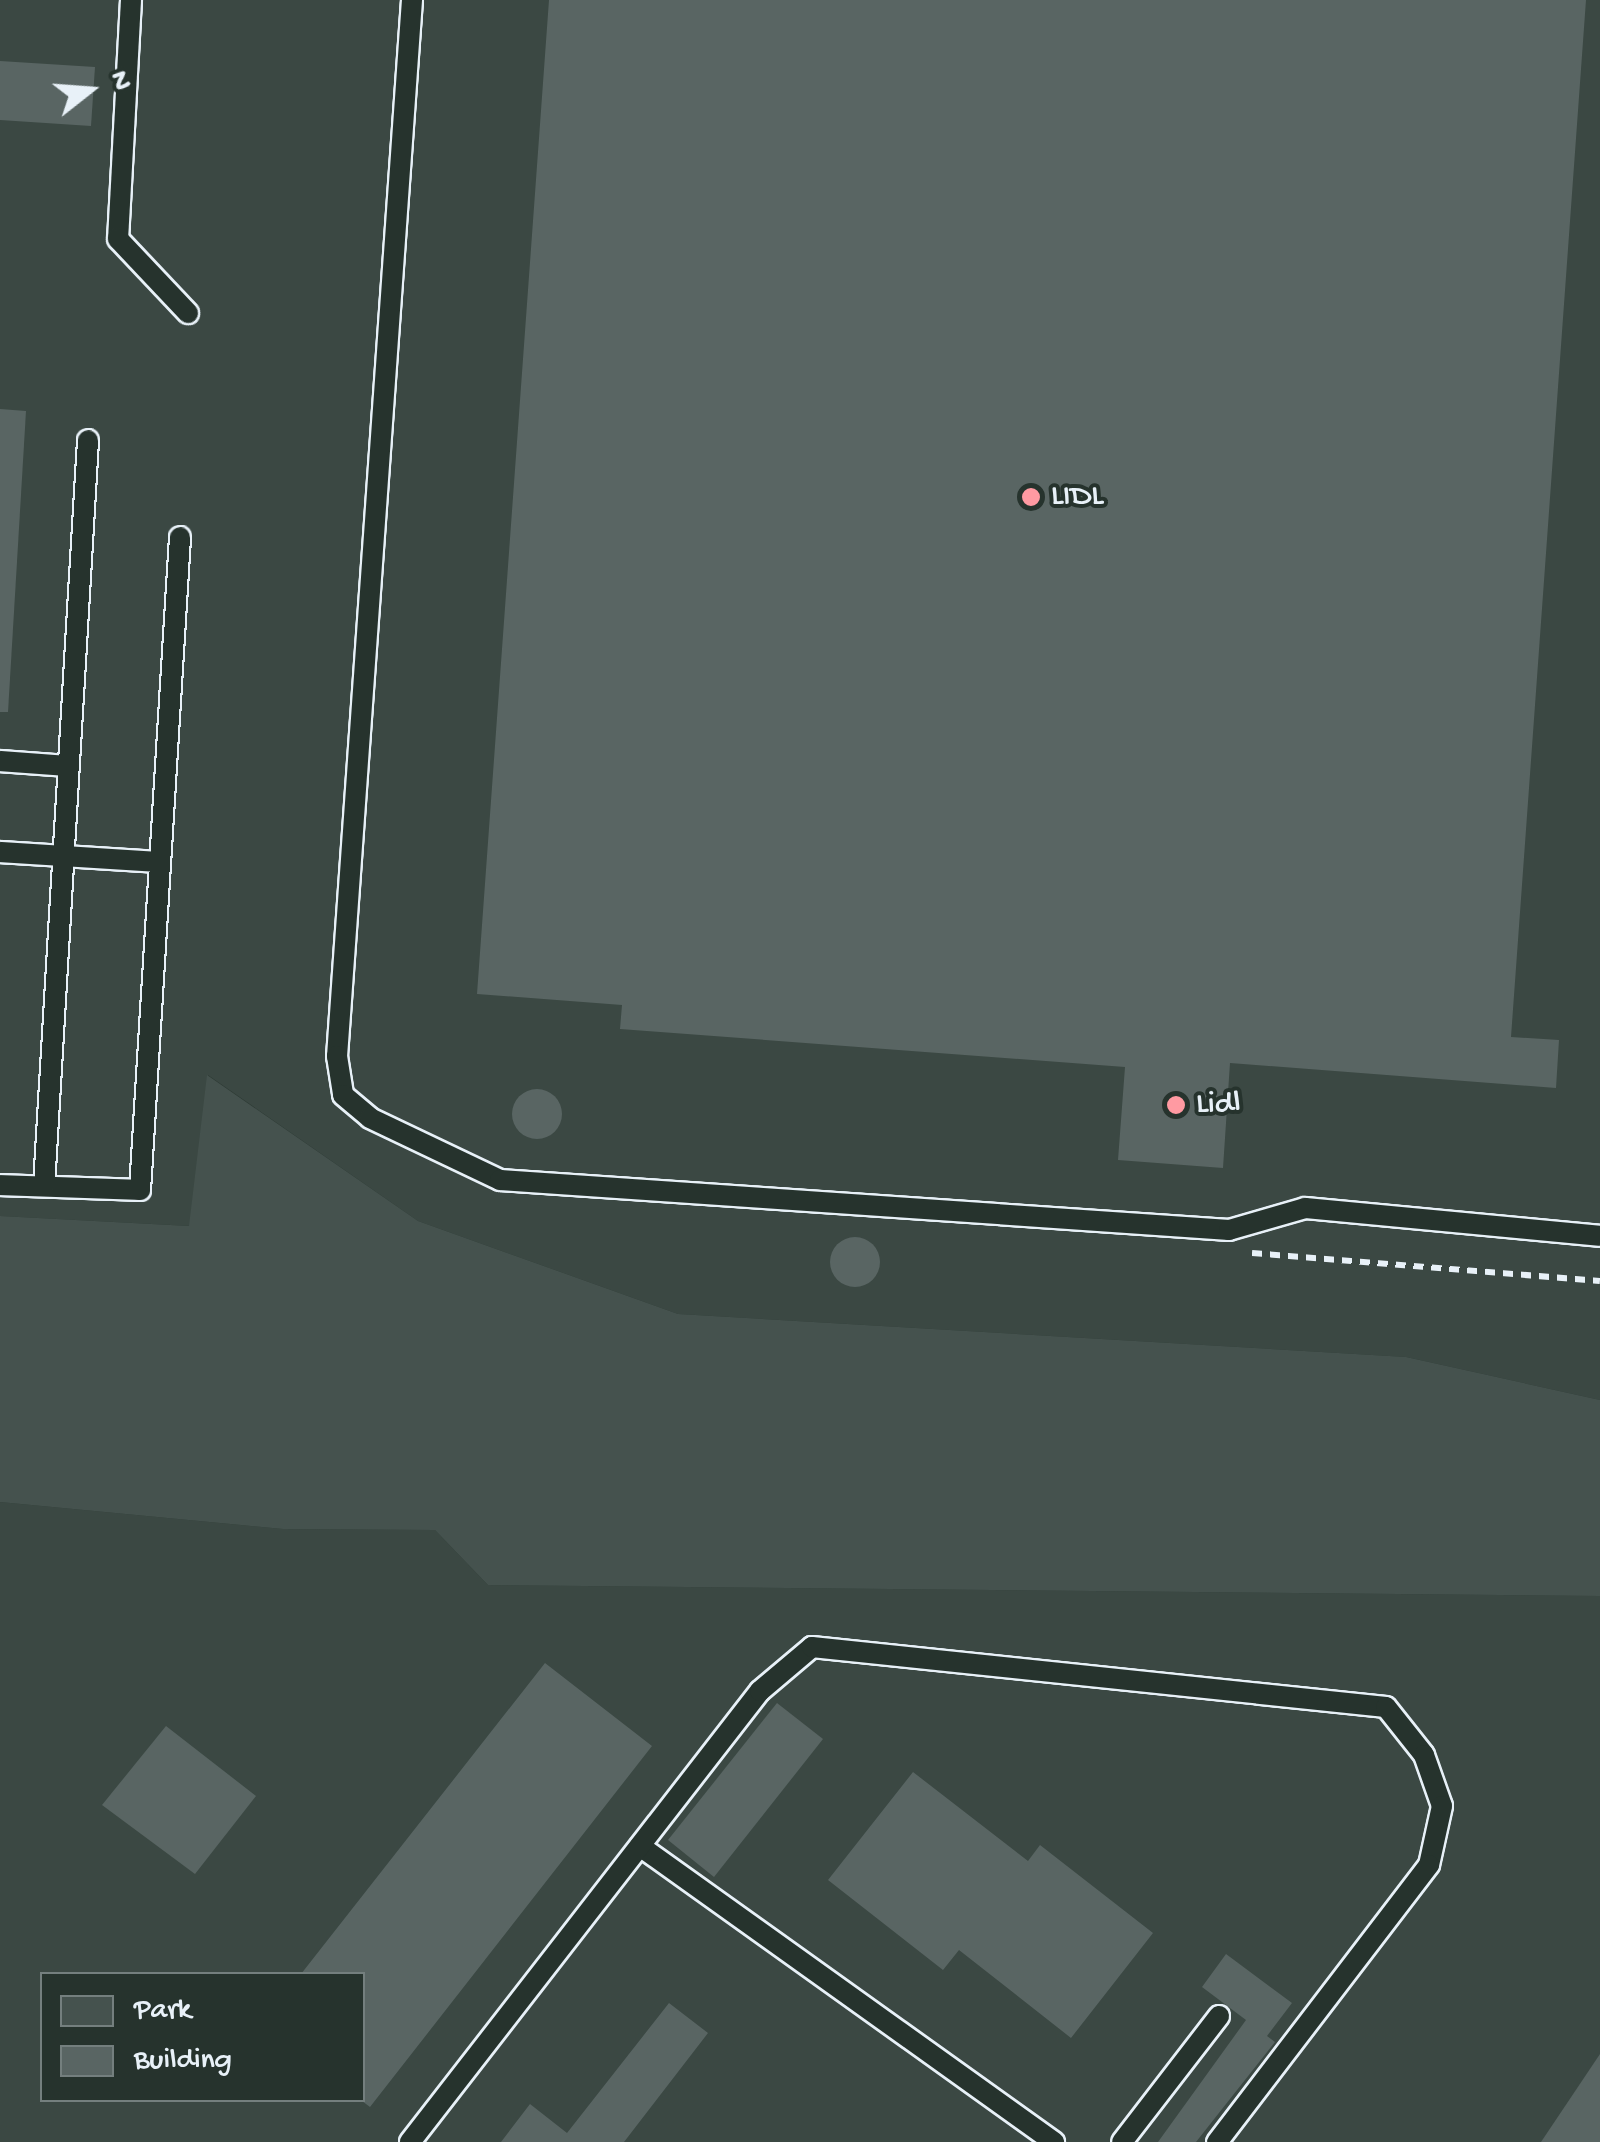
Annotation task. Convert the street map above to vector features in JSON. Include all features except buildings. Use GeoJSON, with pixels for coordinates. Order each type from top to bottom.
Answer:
{"type":"FeatureCollection","features":[{"type":"Feature","properties":{"kind":"lane"},"geometry":{"type":"LineString","coordinates":[[131,0],[118,239],[188,313]]}},
{"type":"Feature","properties":{"kind":"lane"},"geometry":{"type":"LineString","coordinates":[[412,0],[337,1056],[343,1094],[370,1118],[500,1180],[1228,1230],[1305,1208],[1600,1236]]}},
{"type":"Feature","properties":{"kind":"lane"},"geometry":{"type":"LineString","coordinates":[[44,1186],[88,440]]}},
{"type":"Feature","properties":{"kind":"lane"},"geometry":{"type":"LineString","coordinates":[[0,1185],[140,1190],[180,536]]}},
{"type":"Feature","properties":{"kind":"lane"},"geometry":{"type":"LineString","coordinates":[[0,761],[68,766]]}},
{"type":"Feature","properties":{"kind":"lane"},"geometry":{"type":"LineString","coordinates":[[0,852],[158,862]]}},
{"type":"Feature","properties":{"kind":"lane"},"geometry":{"type":"LineString","coordinates":[[410,2142],[760,1691],[812,1647],[1386,1707],[1424,1755],[1442,1806],[1429,1865],[1217,2142]]}},
{"type":"Feature","properties":{"kind":"lane"},"geometry":{"type":"LineString","coordinates":[[640,1846],[1054,2142]]}},
{"type":"Feature","properties":{"kind":"lane"},"geometry":{"type":"LineString","coordinates":[[1122,2142],[1219,2016]]}},
{"type":"Feature","properties":{"kind":"path"},"geometry":{"type":"LineString","coordinates":[[1229,1252],[1600,1281]]}},
{"type":"Feature","properties":{"kind":"shaded area"},"geometry":{"type":"Polygon","coordinates":[[[0,0],[1600,0],[1600,1400],[1406,1357],[678,1314],[418,1221],[208,1075],[190,1226],[0,1216],[0,0]]]}},
{"type":"Feature","properties":{"kind":"shaded area"},"geometry":{"type":"Polygon","coordinates":[[[0,1502],[283,1529],[435,1530],[488,1585],[1600,1596],[1600,2142],[0,2142],[0,1502]]]}},
{"type":"Feature","properties":{"kind":"green space"},"geometry":{"type":"Polygon","coordinates":[[[207,1075],[418,1221],[678,1314],[1406,1357],[1600,1400],[1600,1596],[488,1585],[435,1530],[283,1529],[0,1502],[0,1216],[189,1226],[207,1075]]]}},
{"type":"Feature","properties":{"kind":"place","name":"LIDL"},"geometry":{"type":"Point","coordinates":[1031,497]}},
{"type":"Feature","properties":{"kind":"place","name":"Lidl"},"geometry":{"type":"Point","coordinates":[1176,1105]}}]}
